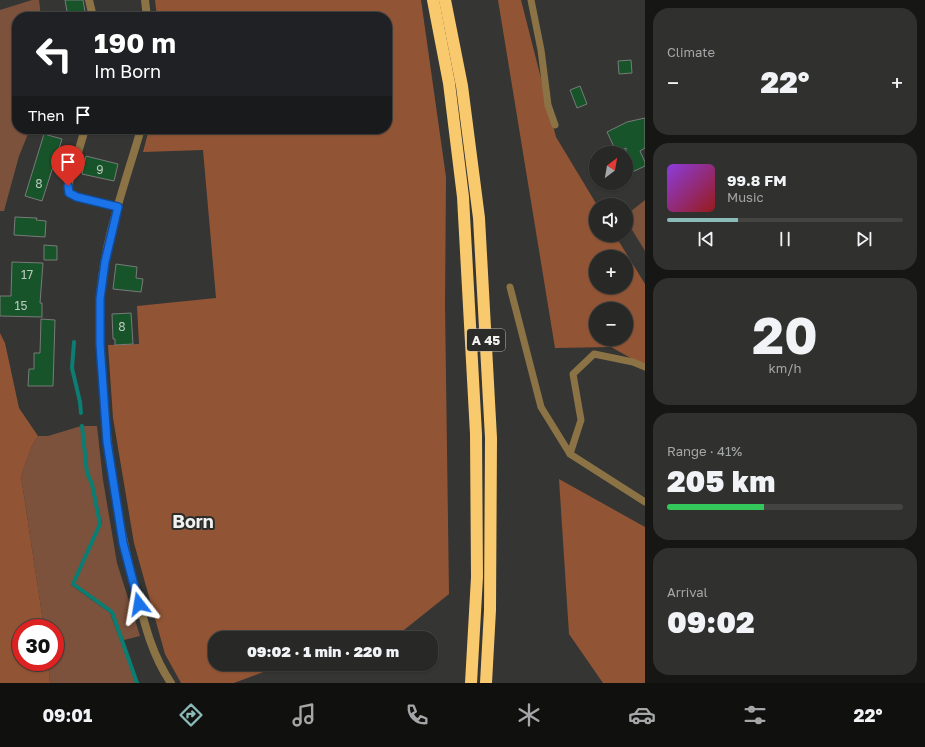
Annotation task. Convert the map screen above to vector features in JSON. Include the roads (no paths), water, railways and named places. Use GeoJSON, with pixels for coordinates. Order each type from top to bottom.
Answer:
{"type":"FeatureCollection","features":[{"type":"Feature","properties":{"kind":"highway","name":"A 45"},"geometry":{"type":"LineString","coordinates":[[433,0],[449,83],[463,197],[476,426],[477,576],[471,683]]}},
{"type":"Feature","properties":{"kind":"highway","name":"A 45"},"geometry":{"type":"LineString","coordinates":[[445,0],[462,86],[480,226],[492,438],[490,610],[486,683]]}},
{"type":"Feature","properties":{"kind":"street"},"geometry":{"type":"LineString","coordinates":[[90,0],[92,12]]}},
{"type":"Feature","properties":{"kind":"street"},"geometry":{"type":"LineString","coordinates":[[145,0],[146,12]]}},
{"type":"Feature","properties":{"kind":"street"},"geometry":{"type":"LineString","coordinates":[[84,134],[68,186],[69,193],[77,197],[118,207]]}},
{"type":"Feature","properties":{"kind":"street"},"geometry":{"type":"LineString","coordinates":[[140,134],[118,207],[105,262],[100,299],[100,344],[107,442],[123,543],[147,635],[159,665],[171,683]]}},
{"type":"Feature","properties":{"kind":"lane"},"geometry":{"type":"LineString","coordinates":[[531,0],[541,50],[548,105],[554,125]]}},
{"type":"Feature","properties":{"kind":"lane"},"geometry":{"type":"LineString","coordinates":[[510,287],[541,407],[570,454],[645,502]]}},
{"type":"Feature","properties":{"kind":"lane"},"geometry":{"type":"LineString","coordinates":[[570,454],[581,420],[573,374],[594,354],[633,362],[645,367]]}},
{"type":"Feature","properties":{"kind":"waterway"},"geometry":{"type":"LineString","coordinates":[[74,342],[72,368],[81,413]]}},
{"type":"Feature","properties":{"kind":"waterway"},"geometry":{"type":"LineString","coordinates":[[82,426],[87,473],[92,484],[100,524],[73,584],[112,612],[137,683]]}},
{"type":"Feature","properties":{"kind":"district","name":"Born"},"geometry":{"type":"Point","coordinates":[193,521]}}]}
